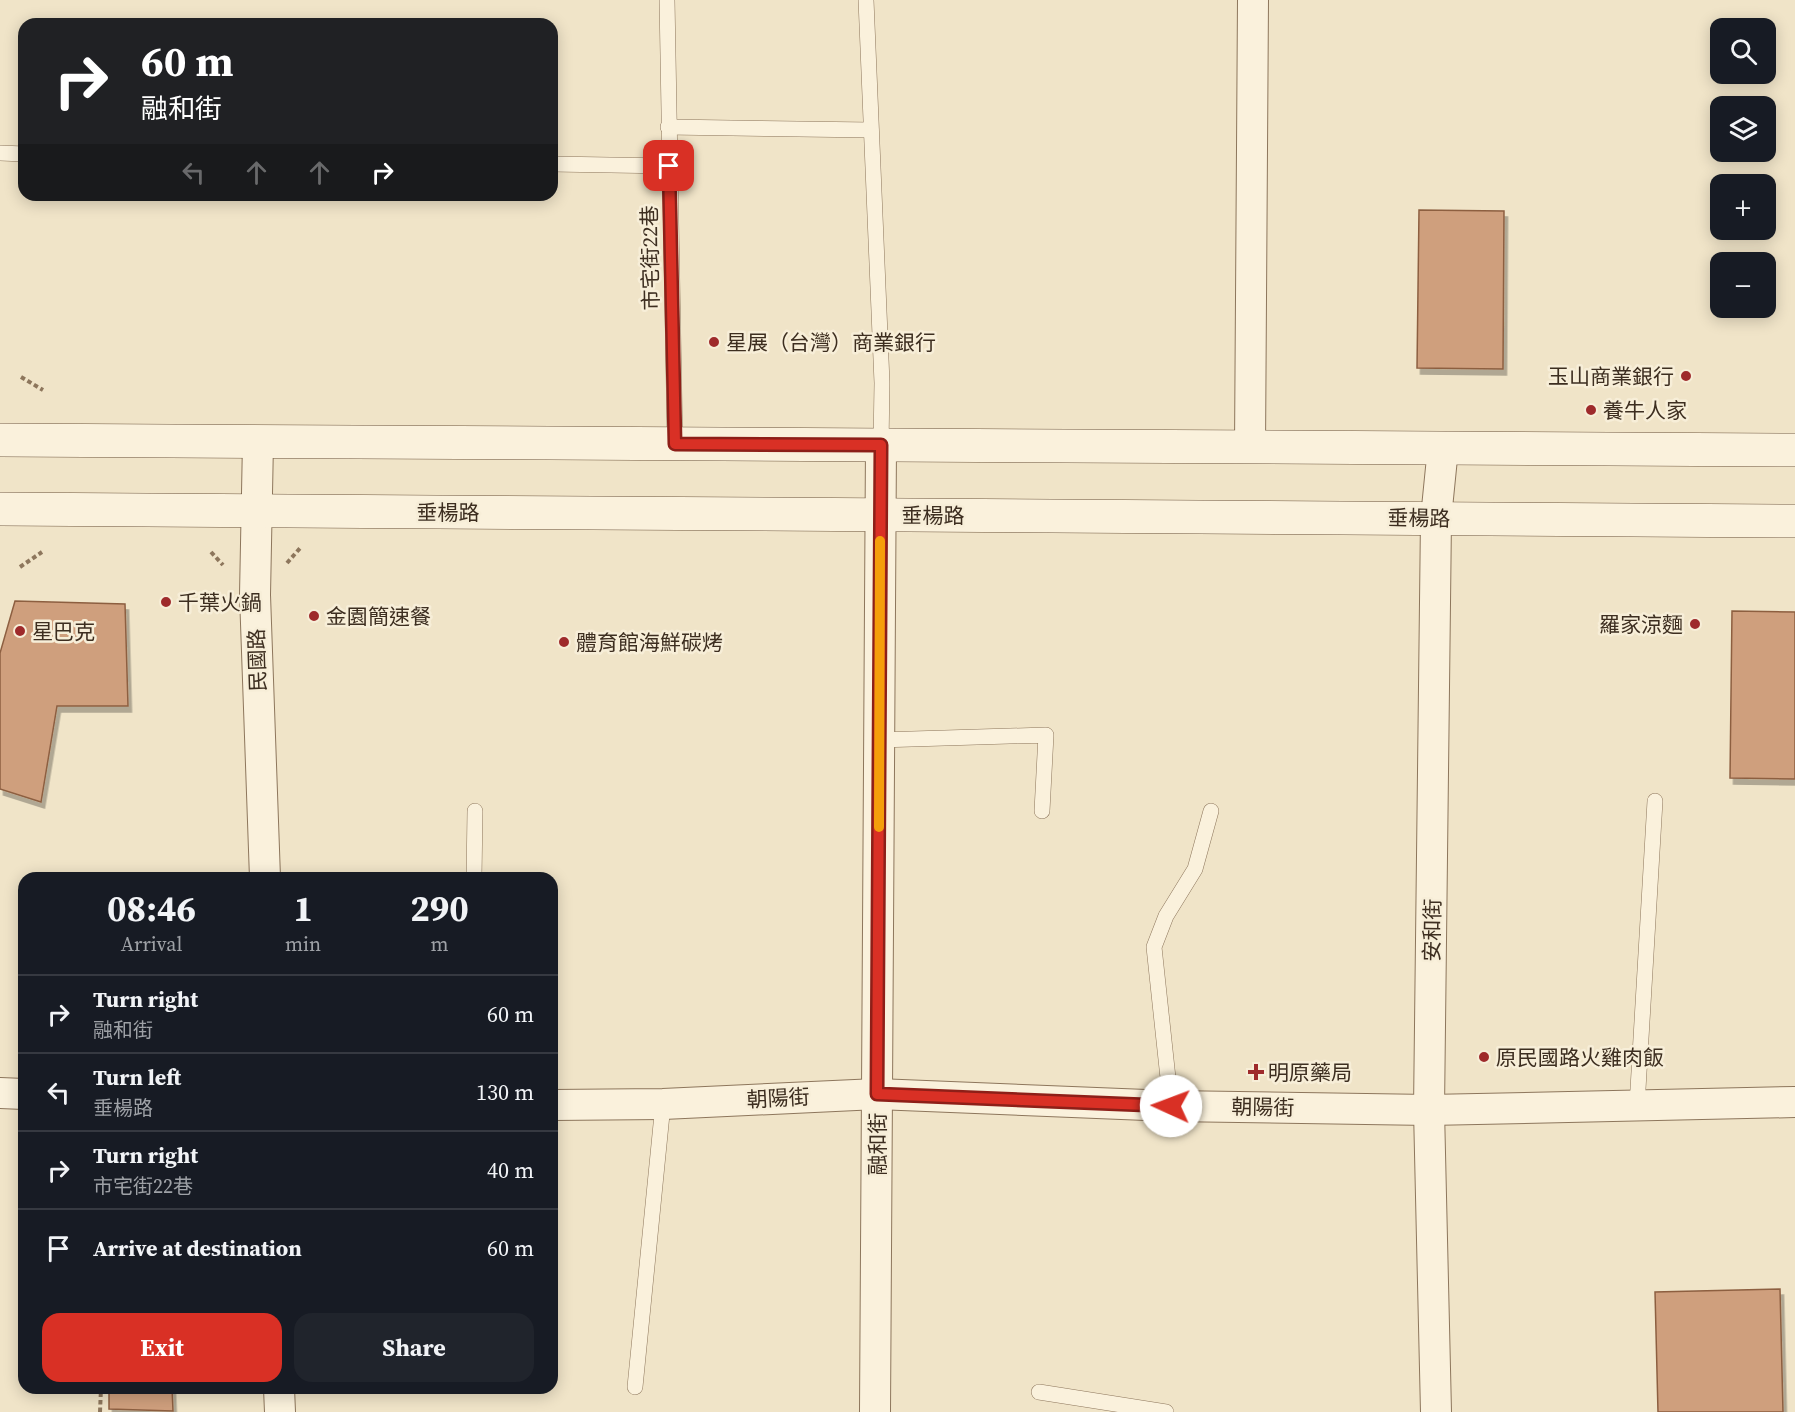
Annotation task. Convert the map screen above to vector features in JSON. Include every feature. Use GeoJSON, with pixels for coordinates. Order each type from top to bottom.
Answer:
{"type":"FeatureCollection","features":[{"type":"Feature","properties":{"kind":"street"},"geometry":{"type":"LineString","coordinates":[[1250,447],[1253,0]]}},
{"type":"Feature","properties":{"kind":"street"},"geometry":{"type":"LineString","coordinates":[[0,440],[1795,450]]}},
{"type":"Feature","properties":{"kind":"street","name":"民國路"},"geometry":{"type":"LineString","coordinates":[[258,442],[255,596],[265,872]]}},
{"type":"Feature","properties":{"kind":"street","name":"融和街"},"geometry":{"type":"LineString","coordinates":[[875,1412],[881,445]]}},
{"type":"Feature","properties":{"kind":"street","name":"安和街"},"geometry":{"type":"LineString","coordinates":[[1436,1412],[1428,1110],[1437,518],[1443,448]]}},
{"type":"Feature","properties":{"kind":"street","name":"垂楊路"},"geometry":{"type":"LineString","coordinates":[[0,508],[1795,521]]}},
{"type":"Feature","properties":{"kind":"street"},"geometry":{"type":"LineString","coordinates":[[0,1093],[18,1094]]}},
{"type":"Feature","properties":{"kind":"street","name":"朝陽街"},"geometry":{"type":"LineString","coordinates":[[558,1105],[663,1104],[877,1094],[1171,1106],[1428,1110],[1795,1102]]}},
{"type":"Feature","properties":{"kind":"street"},"geometry":{"type":"LineString","coordinates":[[279,1394],[280,1412]]}},
{"type":"Feature","properties":{"kind":"lane","name":"市宅街22巷"},"geometry":{"type":"LineString","coordinates":[[667,0],[675,444]]}},
{"type":"Feature","properties":{"kind":"lane"},"geometry":{"type":"LineString","coordinates":[[866,0],[882,383],[881,445]]}},
{"type":"Feature","properties":{"kind":"lane"},"geometry":{"type":"LineString","coordinates":[[668,127],[871,130]]}},
{"type":"Feature","properties":{"kind":"lane"},"geometry":{"type":"LineString","coordinates":[[0,153],[18,154]]}},
{"type":"Feature","properties":{"kind":"lane"},"geometry":{"type":"LineString","coordinates":[[558,164],[669,166]]}},
{"type":"Feature","properties":{"kind":"lane"},"geometry":{"type":"LineString","coordinates":[[879,740],[1046,735],[1042,812]]}},
{"type":"Feature","properties":{"kind":"lane"},"geometry":{"type":"LineString","coordinates":[[1637,1106],[1655,801]]}},
{"type":"Feature","properties":{"kind":"lane"},"geometry":{"type":"LineString","coordinates":[[474,872],[475,811]]}},
{"type":"Feature","properties":{"kind":"lane"},"geometry":{"type":"LineString","coordinates":[[1171,1106],[1154,947],[1166,916],[1196,869],[1210,811]]}},
{"type":"Feature","properties":{"kind":"lane"},"geometry":{"type":"LineString","coordinates":[[635,1387],[663,1104]]}},
{"type":"Feature","properties":{"kind":"lane"},"geometry":{"type":"LineString","coordinates":[[1039,1392],[1166,1412]]}},
{"type":"Feature","properties":{"kind":"path"},"geometry":{"type":"LineString","coordinates":[[21,377],[43,390]]}},
{"type":"Feature","properties":{"kind":"path"},"geometry":{"type":"LineString","coordinates":[[282,568],[301,547]]}},
{"type":"Feature","properties":{"kind":"path"},"geometry":{"type":"LineString","coordinates":[[20,567],[42,552]]}},
{"type":"Feature","properties":{"kind":"path"},"geometry":{"type":"LineString","coordinates":[[211,552],[223,565]]}},
{"type":"Feature","properties":{"kind":"path"},"geometry":{"type":"LineString","coordinates":[[100,1412],[101,1394]]}},
{"type":"Feature","properties":{"kind":"building"},"geometry":{"type":"Polygon","coordinates":[[[1419,210],[1504,211],[1503,369],[1417,368],[1419,210]]]}},
{"type":"Feature","properties":{"kind":"building"},"geometry":{"type":"Polygon","coordinates":[[[15,601],[125,604],[128,706],[57,706],[41,802],[0,789],[0,653],[15,601]]]}},
{"type":"Feature","properties":{"kind":"building"},"geometry":{"type":"Polygon","coordinates":[[[1732,611],[1795,612],[1795,779],[1730,778],[1732,611]]]}},
{"type":"Feature","properties":{"kind":"building"},"geometry":{"type":"Polygon","coordinates":[[[1780,1289],[1783,1412],[1658,1412],[1655,1292],[1780,1289]]]}},
{"type":"Feature","properties":{"kind":"building"},"geometry":{"type":"Polygon","coordinates":[[[109,1394],[172,1394],[173,1411],[109,1409],[109,1394]]]}},
{"type":"Feature","properties":{"kind":"slow traffic"},"geometry":{"type":"LineString","coordinates":[[879,827],[880,541]]}},
{"type":"Feature","properties":{"kind":"place","name":"星展（台灣）商業銀行"},"geometry":{"type":"Point","coordinates":[714,342]}},
{"type":"Feature","properties":{"kind":"place","name":"玉山商業銀行"},"geometry":{"type":"Point","coordinates":[1686,376]}},
{"type":"Feature","properties":{"kind":"place","name":"養牛人家"},"geometry":{"type":"Point","coordinates":[1591,410]}},
{"type":"Feature","properties":{"kind":"place","name":"千葉火鍋"},"geometry":{"type":"Point","coordinates":[166,602]}},
{"type":"Feature","properties":{"kind":"place","name":"金園簡速餐"},"geometry":{"type":"Point","coordinates":[314,616]}},
{"type":"Feature","properties":{"kind":"place","name":"羅家涼麵"},"geometry":{"type":"Point","coordinates":[1695,624]}},
{"type":"Feature","properties":{"kind":"place","name":"星巴克"},"geometry":{"type":"Point","coordinates":[20,631]}},
{"type":"Feature","properties":{"kind":"place","name":"體育館海鮮碳烤"},"geometry":{"type":"Point","coordinates":[564,642]}},
{"type":"Feature","properties":{"kind":"place","name":"原民國路火雞肉飯"},"geometry":{"type":"Point","coordinates":[1484,1057]}},
{"type":"Feature","properties":{"kind":"place","name":"明原藥局"},"geometry":{"type":"Point","coordinates":[1256,1072]}},
{"type":"Feature","properties":{"kind":"route"},"geometry":{"type":"LineString","coordinates":[[669,166],[675,444],[881,445],[877,1094],[1171,1106]]}}]}
